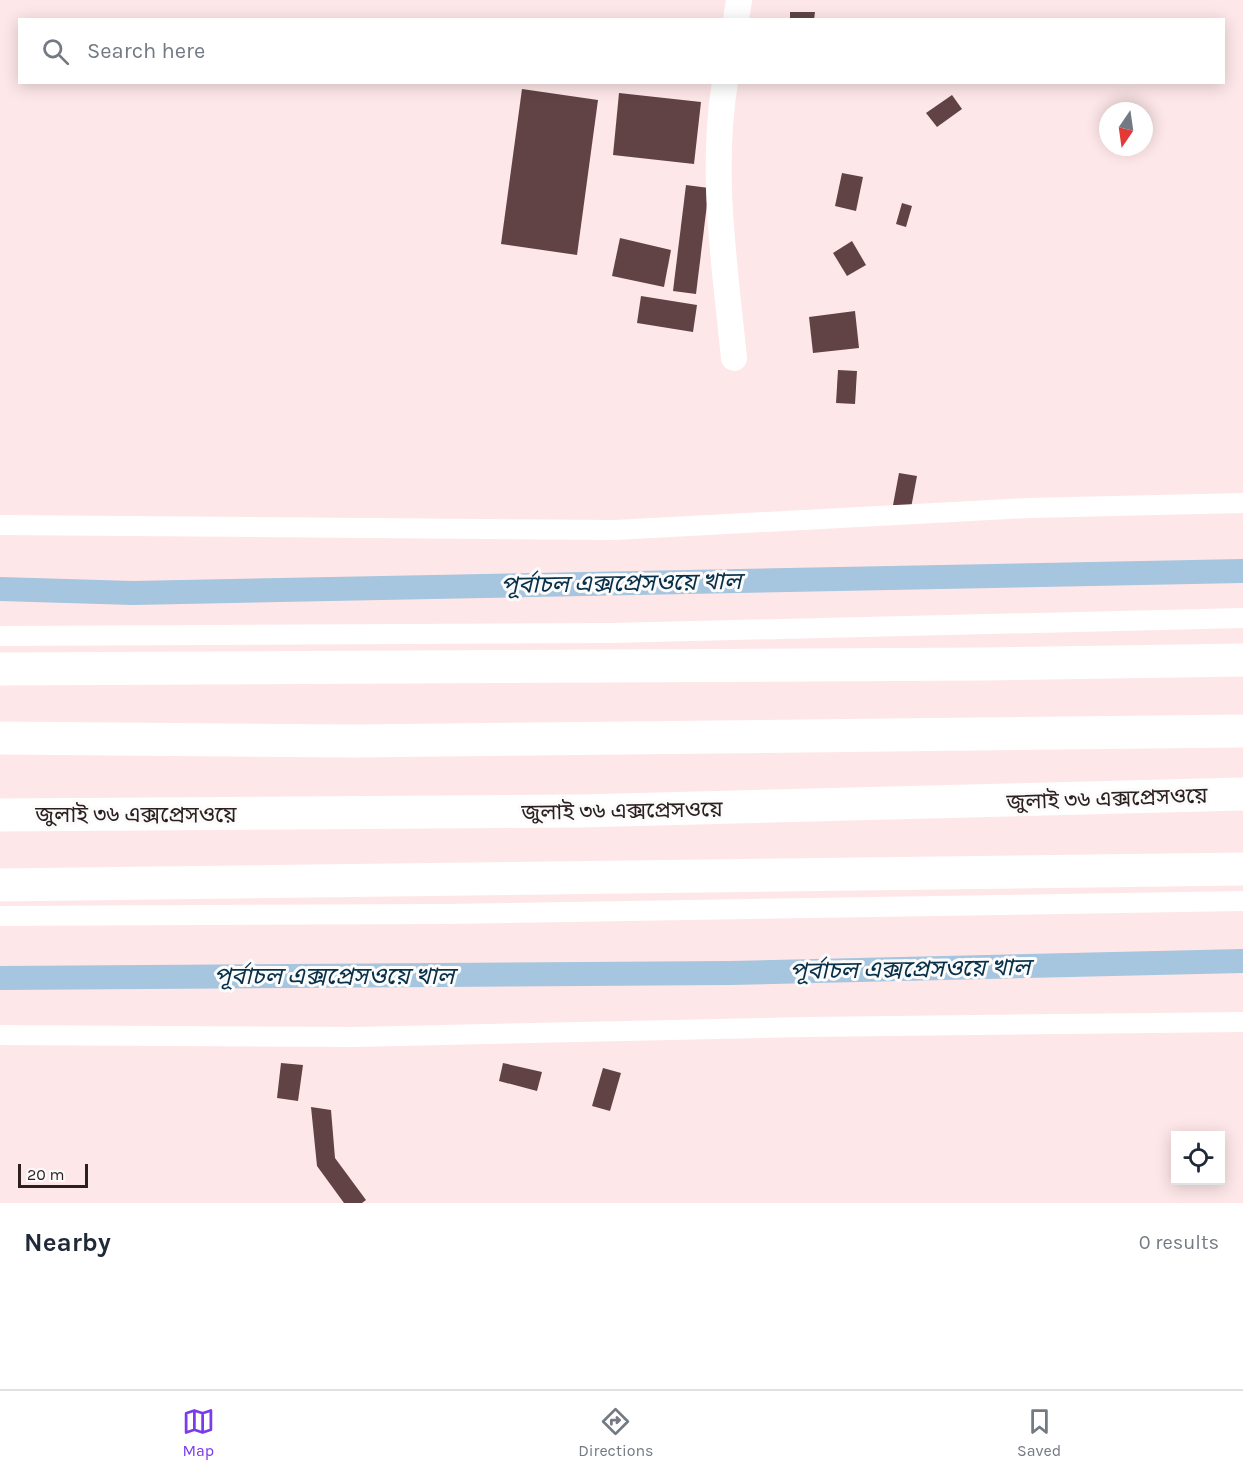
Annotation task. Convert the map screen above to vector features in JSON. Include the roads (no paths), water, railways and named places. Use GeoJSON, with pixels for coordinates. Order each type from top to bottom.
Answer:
{"type":"FeatureCollection","features":[{"type":"Feature","properties":{"kind":"main road"},"geometry":{"type":"LineString","coordinates":[[0,669],[986,664],[1243,660]]}},
{"type":"Feature","properties":{"kind":"main road"},"geometry":{"type":"LineString","coordinates":[[0,738],[354,741],[1236,730]]}},
{"type":"Feature","properties":{"kind":"main road","name":"জুলাই ৩৬ এক্সপ্রেসওয়ে"},"geometry":{"type":"LineString","coordinates":[[0,814],[581,811],[1243,794]]}},
{"type":"Feature","properties":{"kind":"main road"},"geometry":{"type":"LineString","coordinates":[[0,885],[1243,869]]}},
{"type":"Feature","properties":{"kind":"street"},"geometry":{"type":"LineString","coordinates":[[736,18],[739,0]]}},
{"type":"Feature","properties":{"kind":"street"},"geometry":{"type":"LineString","coordinates":[[725,84],[718,200],[734,358]]}},
{"type":"Feature","properties":{"kind":"street"},"geometry":{"type":"LineString","coordinates":[[0,525],[615,530],[1029,508],[1243,503]]}},
{"type":"Feature","properties":{"kind":"street"},"geometry":{"type":"LineString","coordinates":[[0,636],[610,633],[1243,618]]}},
{"type":"Feature","properties":{"kind":"street"},"geometry":{"type":"LineString","coordinates":[[0,916],[447,914],[1243,901]]}},
{"type":"Feature","properties":{"kind":"street"},"geometry":{"type":"LineString","coordinates":[[0,1035],[354,1037],[808,1027],[1243,1022]]}},
{"type":"Feature","properties":{"kind":"waterway","name":"পূর্বাচল এক্সপ্রেসওয়ে খাল"},"geometry":{"type":"LineString","coordinates":[[0,589],[133,593],[1243,571]]}},
{"type":"Feature","properties":{"kind":"waterway","name":"পূর্বাচল এক্সপ্রেসওয়ে খাল"},"geometry":{"type":"LineString","coordinates":[[0,978],[730,973],[1243,961]]}}]}
